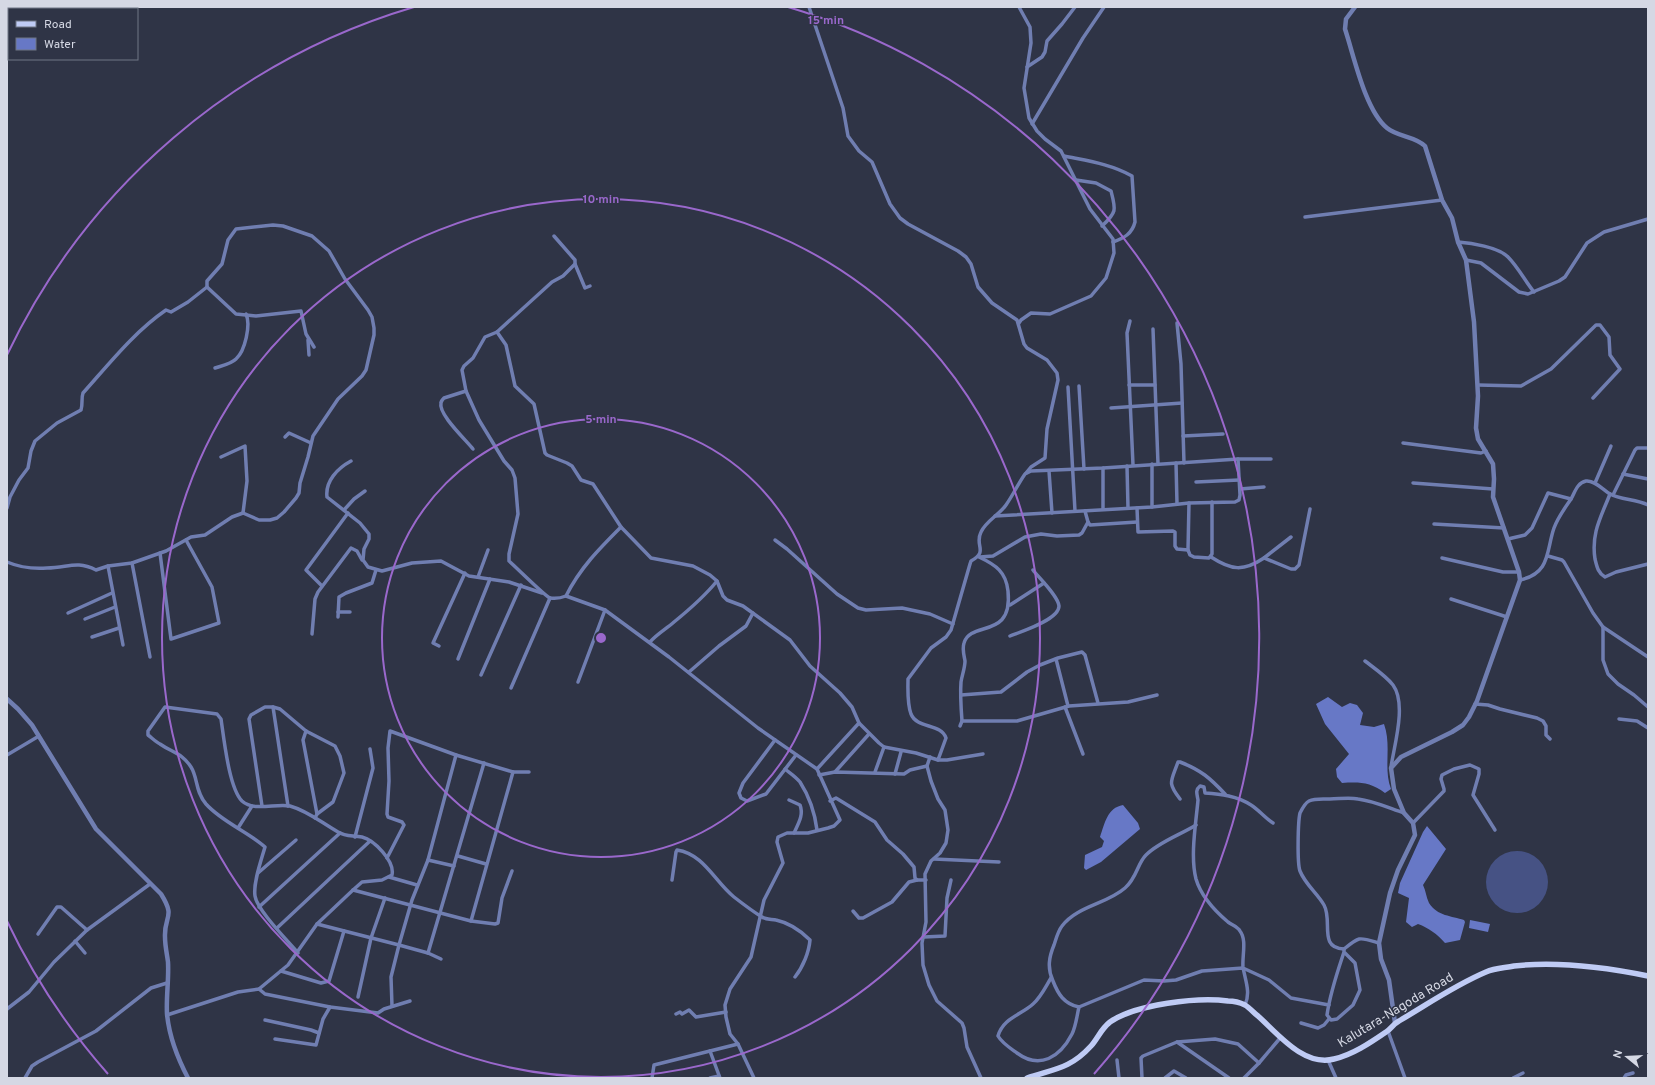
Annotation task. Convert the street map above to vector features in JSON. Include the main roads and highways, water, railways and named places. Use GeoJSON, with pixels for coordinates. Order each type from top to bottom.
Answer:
{"type":"FeatureCollection","features":[{"type":"Feature","properties":{"kind":"main road","name":"Kalutara-Nagoda Road"},"geometry":{"type":"LineString","coordinates":[[1027,1078],[1053,1071],[1071,1064],[1091,1045],[1101,1030],[1110,1022],[1125,1014],[1156,1006],[1196,1000],[1228,1001],[1245,1005],[1296,1050],[1314,1058],[1328,1060],[1335,1059],[1360,1048],[1388,1031],[1395,1023],[1446,992],[1487,971],[1501,968],[1552,964],[1626,971],[1648,976]]}},
{"type":"Feature","properties":{"kind":"water"},"geometry":{"type":"Polygon","coordinates":[[[1328,697],[1342,707],[1350,703],[1357,705],[1363,713],[1360,725],[1374,727],[1384,724],[1387,740],[1388,773],[1391,789],[1385,793],[1370,785],[1342,783],[1337,777],[1336,769],[1349,754],[1325,724],[1316,704],[1328,697]]]}},
{"type":"Feature","properties":{"kind":"water"},"geometry":{"type":"Polygon","coordinates":[[[1123,805],[1138,823],[1140,829],[1101,862],[1086,870],[1084,868],[1085,855],[1102,847],[1104,841],[1100,837],[1107,817],[1113,809],[1123,805]]]}},
{"type":"Feature","properties":{"kind":"water"},"geometry":{"type":"Polygon","coordinates":[[[1427,826],[1446,849],[1423,885],[1429,903],[1436,911],[1464,920],[1465,922],[1460,940],[1445,943],[1426,927],[1418,924],[1412,927],[1406,922],[1409,898],[1398,893],[1400,883],[1427,826]]]}},
{"type":"Feature","properties":{"kind":"water"},"geometry":{"type":"Polygon","coordinates":[[[1470,920],[1490,924],[1488,932],[1469,928],[1470,920]]]}}]}
